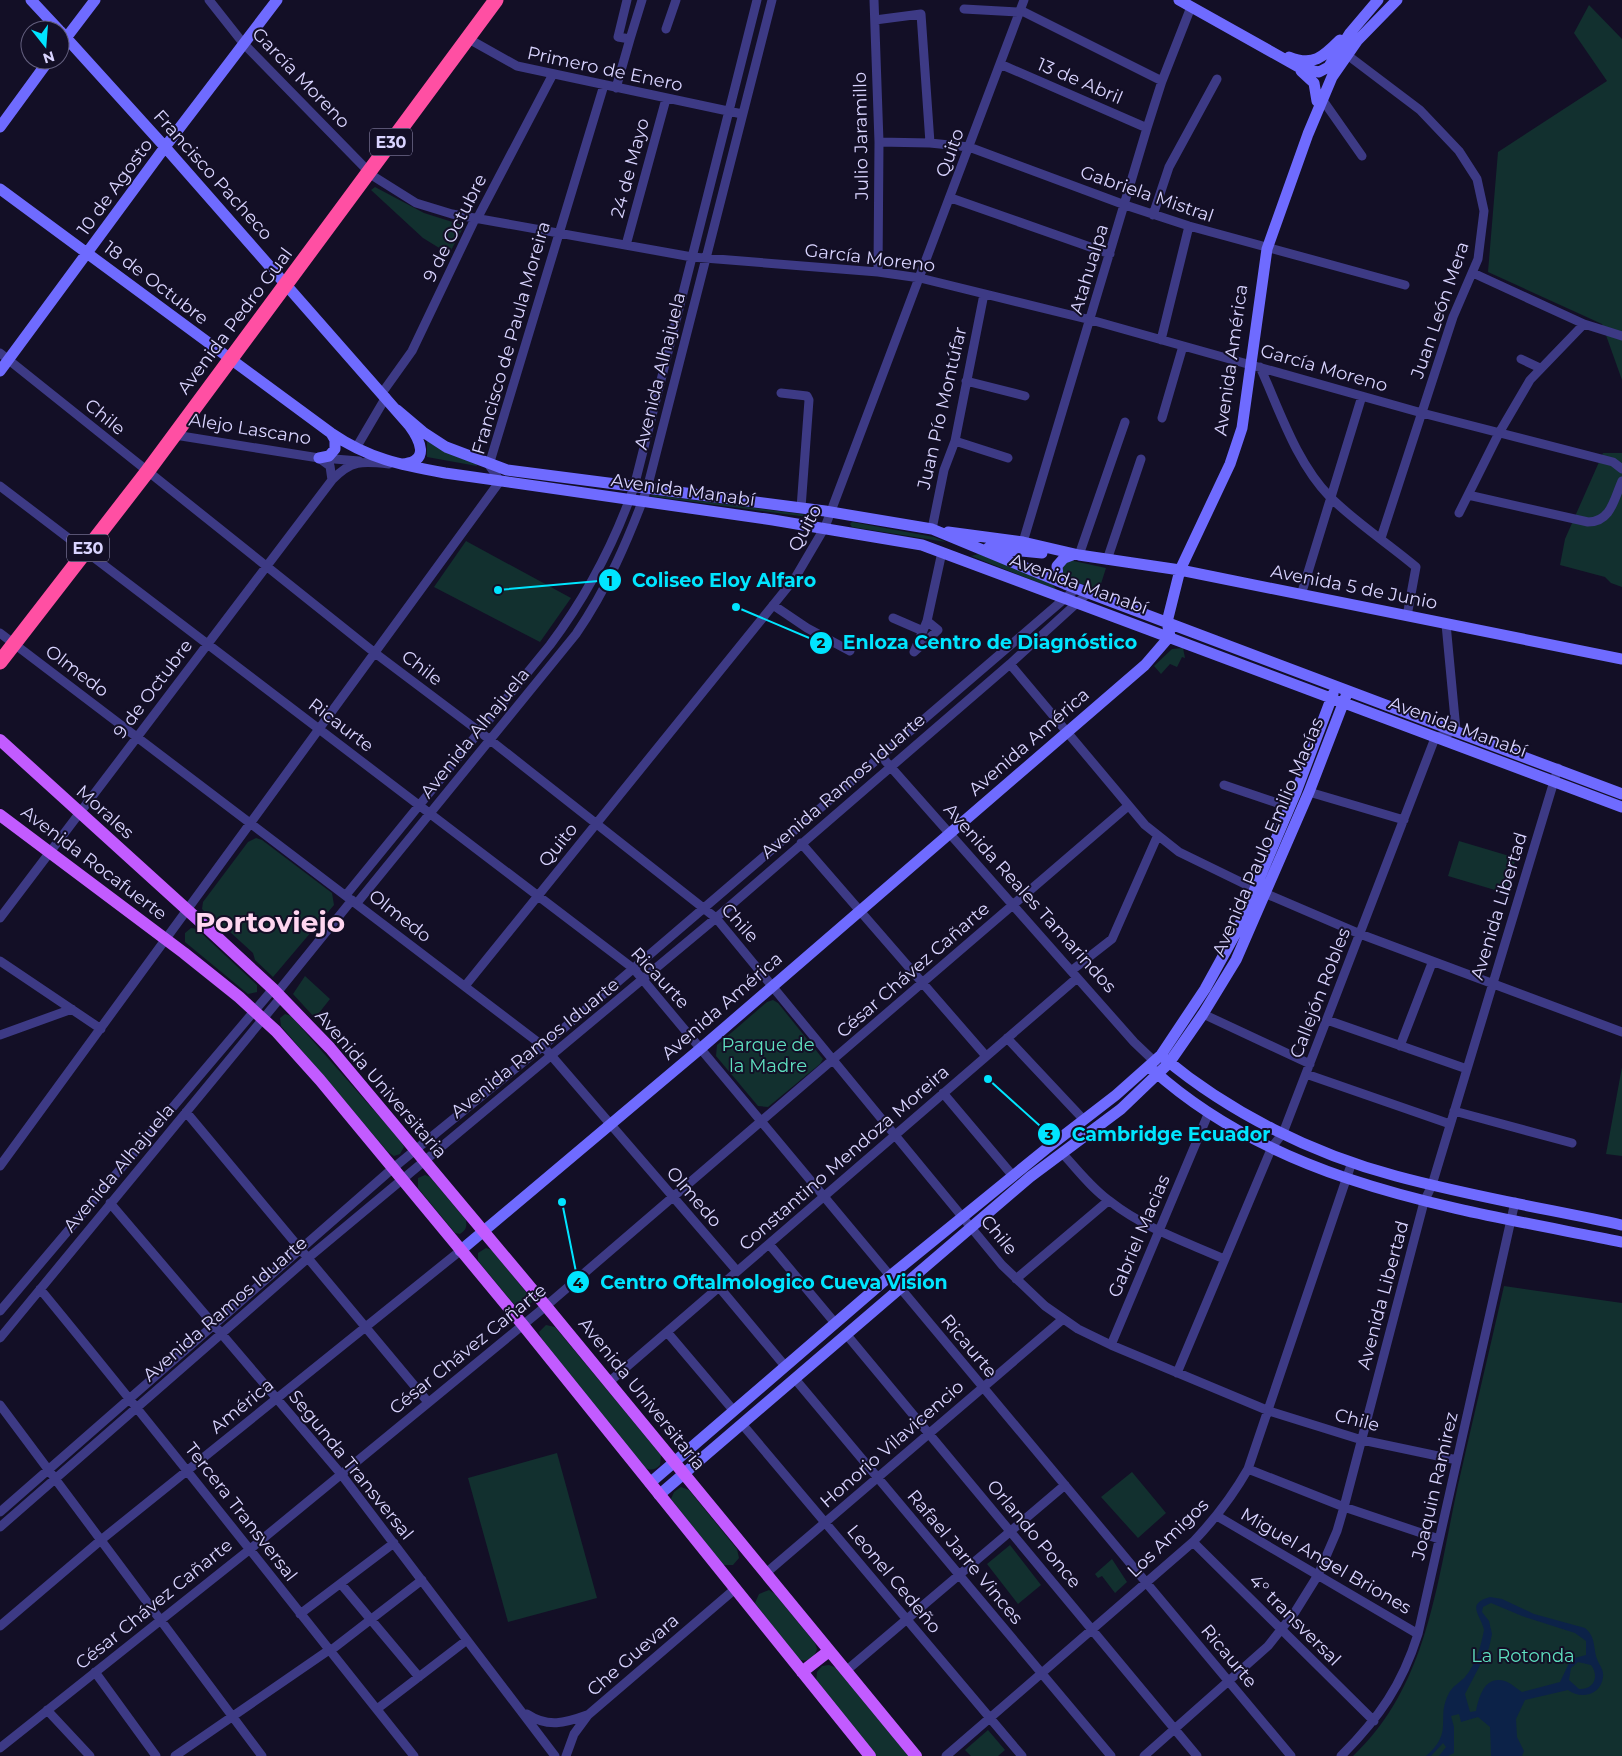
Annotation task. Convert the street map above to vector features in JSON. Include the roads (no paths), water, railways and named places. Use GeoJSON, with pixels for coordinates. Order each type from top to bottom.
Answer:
{"type":"FeatureCollection","features":[{"type":"Feature","properties":{"kind":"highway","name":"Avenida Pedro Gual"},"geometry":{"type":"LineString","coordinates":[[0,662],[147,472],[496,0]]}},
{"type":"Feature","properties":{"kind":"main road","name":"Francisco Pacheco"},"geometry":{"type":"LineString","coordinates":[[31,0],[48,20]]}},
{"type":"Feature","properties":{"kind":"main road"},"geometry":{"type":"LineString","coordinates":[[70,26],[95,0]]}},
{"type":"Feature","properties":{"kind":"main road","name":"10 de Agosto"},"geometry":{"type":"LineString","coordinates":[[0,371],[4,357],[88,254],[165,147],[277,0]]}},
{"type":"Feature","properties":{"kind":"main road"},"geometry":{"type":"LineString","coordinates":[[1179,0],[1262,45],[1287,61],[1312,80],[1317,89],[1319,100]]}},
{"type":"Feature","properties":{"kind":"main road","name":"Avenida América"},"geometry":{"type":"LineString","coordinates":[[460,1251],[700,1049],[1068,732],[1145,665],[1170,636],[1167,622],[1180,570],[1235,452],[1243,420],[1255,365],[1266,248],[1308,134],[1328,69],[1342,44],[1378,0]]}},
{"type":"Feature","properties":{"kind":"main road","name":"Avenida América"},"geometry":{"type":"LineString","coordinates":[[1319,100],[1346,54],[1397,0]]}},
{"type":"Feature","properties":{"kind":"main road"},"geometry":{"type":"LineString","coordinates":[[1262,45],[1299,61],[1310,62],[1322,56],[1359,21]]}},
{"type":"Feature","properties":{"kind":"main road","name":"Francisco Pacheco"},"geometry":{"type":"LineString","coordinates":[[70,46],[165,147],[398,410]]}},
{"type":"Feature","properties":{"kind":"main road"},"geometry":{"type":"LineString","coordinates":[[1287,61],[1310,72],[1328,69],[1346,54]]}},
{"type":"Feature","properties":{"kind":"main road"},"geometry":{"type":"LineString","coordinates":[[0,127],[42,70]]}},
{"type":"Feature","properties":{"kind":"main road","name":"18 de Octubre"},"geometry":{"type":"LineString","coordinates":[[0,189],[229,360],[331,433],[356,448],[395,464]]}},
{"type":"Feature","properties":{"kind":"main road"},"geometry":{"type":"LineString","coordinates":[[395,464],[414,461],[420,454],[421,449],[414,432],[398,410]]}},
{"type":"Feature","properties":{"kind":"main road","name":"Avenida Manabí"},"geometry":{"type":"LineString","coordinates":[[398,410],[423,432],[446,447],[507,470],[832,512],[932,529],[1071,586],[1558,768],[1622,794]]}},
{"type":"Feature","properties":{"kind":"main road"},"geometry":{"type":"LineString","coordinates":[[319,458],[329,456],[335,449],[335,440],[331,433]]}},
{"type":"Feature","properties":{"kind":"main road","name":"Alejo Lascano"},"geometry":{"type":"LineString","coordinates":[[395,464],[500,481]]}},
{"type":"Feature","properties":{"kind":"main road","name":"Avenida Manabí"},"geometry":{"type":"LineString","coordinates":[[500,481],[825,528],[922,545],[1170,636],[1190,646],[1622,807]]}},
{"type":"Feature","properties":{"kind":"main road","name":"Avenida 5 de Junio"},"geometry":{"type":"LineString","coordinates":[[932,529],[1023,542],[1075,555]]}},
{"type":"Feature","properties":{"kind":"main road","name":"Avenida 5 de Junio"},"geometry":{"type":"LineString","coordinates":[[922,545],[1075,555],[1180,570],[1622,659]]}},
{"type":"Feature","properties":{"kind":"main road"},"geometry":{"type":"LineString","coordinates":[[1071,586],[1058,577],[1057,566],[1064,558],[1075,555]]}},
{"type":"Feature","properties":{"kind":"main road","name":"Avenida Paulo Emilio Macías"},"geometry":{"type":"LineString","coordinates":[[650,1483],[890,1276],[1084,1120],[1159,1064],[1219,966],[1255,889],[1289,807],[1335,685]]}},
{"type":"Feature","properties":{"kind":"main road","name":"Avenida Paulo Emilio Macías"},"geometry":{"type":"LineString","coordinates":[[659,1494],[1030,1177],[1104,1123],[1203,1014],[1236,960],[1267,893],[1309,792],[1348,690]]}},
{"type":"Feature","properties":{"kind":"main road","name":"Morales"},"geometry":{"type":"LineString","coordinates":[[0,740],[187,910]]}},
{"type":"Feature","properties":{"kind":"main road","name":"Avenida Rocafuerte"},"geometry":{"type":"LineString","coordinates":[[0,815],[166,939]]}},
{"type":"Feature","properties":{"kind":"main road","name":"Avenida Universitaria"},"geometry":{"type":"LineString","coordinates":[[187,910],[277,993],[336,1055],[609,1382],[678,1459],[766,1574],[916,1756]]}},
{"type":"Feature","properties":{"kind":"main road"},"geometry":{"type":"LineString","coordinates":[[166,939],[259,1014],[320,1080],[523,1325],[870,1756]]}},
{"type":"Feature","properties":{"kind":"main road","name":"Avenida Reales Tamarindos"},"geometry":{"type":"LineString","coordinates":[[1159,1064],[1209,1112],[1272,1147],[1346,1179],[1424,1202],[1622,1242]]}},
{"type":"Feature","properties":{"kind":"main road","name":"Avenida Reales Tamarindos"},"geometry":{"type":"LineString","coordinates":[[1159,1064],[1226,1103],[1283,1133],[1352,1162],[1432,1185],[1622,1224]]}},
{"type":"Feature","properties":{"kind":"main road"},"geometry":{"type":"LineString","coordinates":[[802,1672],[830,1651]]}},
{"type":"Feature","properties":{"kind":"street","name":"García Moreno"},"geometry":{"type":"LineString","coordinates":[[209,0],[243,43],[368,172],[391,189],[416,202],[452,214],[692,257],[878,272],[920,278],[1091,320],[1422,413],[1613,462],[1622,468]]}},
{"type":"Feature","properties":{"kind":"street"},"geometry":{"type":"LineString","coordinates":[[628,0],[618,37],[630,39]]}},
{"type":"Feature","properties":{"kind":"street"},"geometry":{"type":"LineString","coordinates":[[616,88],[642,0]]}},
{"type":"Feature","properties":{"kind":"street"},"geometry":{"type":"LineString","coordinates":[[666,29],[676,0]]}},
{"type":"Feature","properties":{"kind":"street","name":"Avenida Alhajuela"},"geometry":{"type":"LineString","coordinates":[[352,899],[420,806],[550,645],[581,602],[606,554],[634,487],[757,0]]}},
{"type":"Feature","properties":{"kind":"street","name":"Avenida Alhajuela"},"geometry":{"type":"LineString","coordinates":[[352,899],[431,814],[555,661],[591,612],[617,563],[647,489],[772,0]]}},
{"type":"Feature","properties":{"kind":"street","name":"Julio Jaramillo"},"geometry":{"type":"LineString","coordinates":[[874,0],[879,142],[878,272]]}},
{"type":"Feature","properties":{"kind":"street","name":"Quito"},"geometry":{"type":"LineString","coordinates":[[465,986],[773,606],[795,578],[825,528],[951,198],[1024,0]]}},
{"type":"Feature","properties":{"kind":"street","name":"Atahualpa"},"geometry":{"type":"LineString","coordinates":[[1023,542],[1147,128],[1162,81],[1191,7]]}},
{"type":"Feature","properties":{"kind":"street"},"geometry":{"type":"LineString","coordinates":[[964,9],[1020,11],[1162,81]]}},
{"type":"Feature","properties":{"kind":"street"},"geometry":{"type":"LineString","coordinates":[[875,20],[921,14],[930,143]]}},
{"type":"Feature","properties":{"kind":"street","name":"Primero de Enero"},"geometry":{"type":"LineString","coordinates":[[468,38],[510,64],[742,114]]}},
{"type":"Feature","properties":{"kind":"street","name":"Juan León Mera"},"geometry":{"type":"LineString","coordinates":[[1346,54],[1420,110],[1459,151],[1470,165],[1480,188],[1484,211],[1481,246],[1473,273],[1453,317],[1381,538]]}},
{"type":"Feature","properties":{"kind":"street","name":"13 de Abril"},"geometry":{"type":"LineString","coordinates":[[1000,64],[1147,128]]}},
{"type":"Feature","properties":{"kind":"street","name":"9 de Octubre"},"geometry":{"type":"LineString","coordinates":[[356,448],[384,395],[412,351],[476,219],[553,74]]}},
{"type":"Feature","properties":{"kind":"street"},"geometry":{"type":"LineString","coordinates":[[1153,215],[1169,167],[1217,79]]}},
{"type":"Feature","properties":{"kind":"street","name":"Francisco de Paula Moreira"},"geometry":{"type":"LineString","coordinates":[[500,481],[489,464],[604,85]]}},
{"type":"Feature","properties":{"kind":"street","name":"24 de Mayo"},"geometry":{"type":"LineString","coordinates":[[626,245],[666,99]]}},
{"type":"Feature","properties":{"kind":"street"},"geometry":{"type":"LineString","coordinates":[[1319,100],[1362,156]]}},
{"type":"Feature","properties":{"kind":"street","name":"Gabriela Mistral"},"geometry":{"type":"LineString","coordinates":[[879,142],[930,143],[970,147],[1153,215],[1266,248],[1405,284]]}},
{"type":"Feature","properties":{"kind":"street"},"geometry":{"type":"LineString","coordinates":[[951,198],[1110,254]]}},
{"type":"Feature","properties":{"kind":"street"},"geometry":{"type":"LineString","coordinates":[[1161,340],[1189,226]]}},
{"type":"Feature","properties":{"kind":"street"},"geometry":{"type":"LineString","coordinates":[[1473,273],[1584,324],[1622,336]]}},
{"type":"Feature","properties":{"kind":"street","name":"Juan Pío Montúfar"},"geometry":{"type":"LineString","coordinates":[[932,529],[944,470],[955,441],[984,294]]}},
{"type":"Feature","properties":{"kind":"street"},"geometry":{"type":"LineString","coordinates":[[1459,512],[1499,433],[1540,368],[1584,324]]}},
{"type":"Feature","properties":{"kind":"street"},"geometry":{"type":"LineString","coordinates":[[1162,418],[1183,346]]}},
{"type":"Feature","properties":{"kind":"street","name":"Chile"},"geometry":{"type":"LineString","coordinates":[[4,357],[375,653],[480,732],[716,918],[971,1228],[1016,1279],[1063,1319],[1111,1345],[1268,1411],[1362,1440],[1457,1460]]}},
{"type":"Feature","properties":{"kind":"street"},"geometry":{"type":"LineString","coordinates":[[1521,359],[1540,368]]}},
{"type":"Feature","properties":{"kind":"street"},"geometry":{"type":"LineString","coordinates":[[1255,365],[1301,457],[1331,498],[1416,567],[1407,616]]}},
{"type":"Feature","properties":{"kind":"street"},"geometry":{"type":"LineString","coordinates":[[966,381],[1025,396]]}},
{"type":"Feature","properties":{"kind":"street"},"geometry":{"type":"LineString","coordinates":[[781,393],[807,396],[809,400],[801,508]]}},
{"type":"Feature","properties":{"kind":"street"},"geometry":{"type":"LineString","coordinates":[[1300,595],[1362,396]]}},
{"type":"Feature","properties":{"kind":"street"},"geometry":{"type":"LineString","coordinates":[[1075,555],[1125,422]]}},
{"type":"Feature","properties":{"kind":"street","name":"Alejo Lascano"},"geometry":{"type":"LineString","coordinates":[[175,434],[319,458],[395,464]]}},
{"type":"Feature","properties":{"kind":"street"},"geometry":{"type":"LineString","coordinates":[[955,441],[1008,458]]}},
{"type":"Feature","properties":{"kind":"street","name":"Alejo Lascano"},"geometry":{"type":"LineString","coordinates":[[319,458],[330,466],[332,480]]}},
{"type":"Feature","properties":{"kind":"street"},"geometry":{"type":"LineString","coordinates":[[1107,560],[1141,459]]}},
{"type":"Feature","properties":{"kind":"street","name":"Alejo Lascano"},"geometry":{"type":"LineString","coordinates":[[332,480],[346,467],[364,461]]}},
{"type":"Feature","properties":{"kind":"street","name":"9 de Octubre"},"geometry":{"type":"LineString","coordinates":[[0,918],[332,480]]}},
{"type":"Feature","properties":{"kind":"street"},"geometry":{"type":"LineString","coordinates":[[1468,495],[1588,522],[1596,522],[1608,514],[1622,480]]}},
{"type":"Feature","properties":{"kind":"street"},"geometry":{"type":"LineString","coordinates":[[0,1166],[500,481]]}},
{"type":"Feature","properties":{"kind":"street","name":"Ricaurte"},"geometry":{"type":"LineString","coordinates":[[0,486],[634,969],[1291,1756]]}},
{"type":"Feature","properties":{"kind":"street"},"geometry":{"type":"LineString","coordinates":[[927,621],[938,630],[914,652],[927,621],[942,552]]}},
{"type":"Feature","properties":{"kind":"street","name":"Avenida Ramos Iduarte"},"geometry":{"type":"LineString","coordinates":[[0,1512],[300,1249],[420,1155],[543,1046],[1064,598],[1071,586]]}},
{"type":"Feature","properties":{"kind":"street","name":"Avenida Ramos Iduarte"},"geometry":{"type":"LineString","coordinates":[[420,1155],[551,1056],[644,979],[1010,664],[1089,592]]}},
{"type":"Feature","properties":{"kind":"street"},"geometry":{"type":"LineString","coordinates":[[773,606],[807,628],[850,651]]}},
{"type":"Feature","properties":{"kind":"street"},"geometry":{"type":"LineString","coordinates":[[893,618],[923,631]]}},
{"type":"Feature","properties":{"kind":"street"},"geometry":{"type":"LineString","coordinates":[[1435,738],[1456,730],[1446,624]]}},
{"type":"Feature","properties":{"kind":"street","name":"Olmedo"},"geometry":{"type":"LineString","coordinates":[[0,632],[137,738],[252,822],[543,1046],[737,1271]]}},
{"type":"Feature","properties":{"kind":"street"},"geometry":{"type":"LineString","coordinates":[[1010,664],[1128,806],[1157,837],[1179,852],[1255,889],[1360,934],[1432,963],[1622,1032]]}},
{"type":"Feature","properties":{"kind":"street","name":"Callejón Robles"},"geometry":{"type":"LineString","coordinates":[[1177,1374],[1272,1147],[1283,1133],[1435,738]]}},
{"type":"Feature","properties":{"kind":"street","name":"Avenida Reales Tamarindos"},"geometry":{"type":"LineString","coordinates":[[881,756],[1134,1042],[1159,1064]]}},
{"type":"Feature","properties":{"kind":"street","name":"Avenida Libertad"},"geometry":{"type":"LineString","coordinates":[[1144,1756],[1230,1682],[1282,1630],[1318,1575],[1337,1531],[1424,1202],[1432,1185],[1558,768]]}},
{"type":"Feature","properties":{"kind":"street"},"geometry":{"type":"LineString","coordinates":[[1224,785],[1289,807]]}},
{"type":"Feature","properties":{"kind":"street"},"geometry":{"type":"LineString","coordinates":[[1309,792],[1404,820]]}},
{"type":"Feature","properties":{"kind":"street","name":"César Chávez Cañarte"},"geometry":{"type":"LineString","coordinates":[[0,1748],[249,1550],[546,1306],[1128,806]]}},
{"type":"Feature","properties":{"kind":"street","name":"Constantino Mendoza Moreira"},"geometry":{"type":"LineString","coordinates":[[609,1382],[1008,1038],[1112,939],[1157,837]]}},
{"type":"Feature","properties":{"kind":"street"},"geometry":{"type":"LineString","coordinates":[[801,844],[986,1056]]}},
{"type":"Feature","properties":{"kind":"street"},"geometry":{"type":"LineString","coordinates":[[259,1014],[352,899]]}},
{"type":"Feature","properties":{"kind":"street"},"geometry":{"type":"LineString","coordinates":[[0,961],[101,1029]]}},
{"type":"Feature","properties":{"kind":"street"},"geometry":{"type":"LineString","coordinates":[[1400,1046],[1432,963]]}},
{"type":"Feature","properties":{"kind":"street"},"geometry":{"type":"LineString","coordinates":[[0,1035],[72,1009]]}},
{"type":"Feature","properties":{"kind":"street","name":"Avenida Alhajuela"},"geometry":{"type":"LineString","coordinates":[[0,1338],[186,1112],[259,1014]]}},
{"type":"Feature","properties":{"kind":"street","name":"Avenida Alhajuela"},"geometry":{"type":"LineString","coordinates":[[0,1311],[259,1014]]}},
{"type":"Feature","properties":{"kind":"street"},"geometry":{"type":"LineString","coordinates":[[1203,1014],[1310,1064]]}},
{"type":"Feature","properties":{"kind":"street"},"geometry":{"type":"LineString","coordinates":[[1327,1020],[1467,1069]]}},
{"type":"Feature","properties":{"kind":"street"},"geometry":{"type":"LineString","coordinates":[[1008,1038],[1084,1120]]}},
{"type":"Feature","properties":{"kind":"street"},"geometry":{"type":"LineString","coordinates":[[1306,1074],[1450,1124]]}},
{"type":"Feature","properties":{"kind":"street"},"geometry":{"type":"LineString","coordinates":[[943,1093],[1013,1176]]}},
{"type":"Feature","properties":{"kind":"street"},"geometry":{"type":"LineString","coordinates":[[1454,1111],[1572,1143]]}},
{"type":"Feature","properties":{"kind":"street"},"geometry":{"type":"LineString","coordinates":[[186,1112],[428,1402]]}},
{"type":"Feature","properties":{"kind":"street","name":"Gabriel Macias"},"geometry":{"type":"LineString","coordinates":[[1111,1345],[1209,1112]]}},
{"type":"Feature","properties":{"kind":"street"},"geometry":{"type":"LineString","coordinates":[[1062,1153],[1108,1201],[1159,1230],[1224,1259]]}},
{"type":"Feature","properties":{"kind":"street","name":"Los Amigos"},"geometry":{"type":"LineString","coordinates":[[946,1756],[1146,1583],[1192,1542],[1217,1516],[1248,1469],[1352,1162]]}},
{"type":"Feature","properties":{"kind":"street","name":"Avenida Ramos Iduarte"},"geometry":{"type":"LineString","coordinates":[[0,1527],[308,1258],[397,1174]]}},
{"type":"Feature","properties":{"kind":"street"},"geometry":{"type":"LineString","coordinates":[[1016,1279],[1108,1201]]}},
{"type":"Feature","properties":{"kind":"street","name":"Joaquin Ramirez"},"geometry":{"type":"LineString","coordinates":[[1341,1756],[1374,1721],[1398,1686],[1409,1662],[1418,1634],[1515,1202]]}},
{"type":"Feature","properties":{"kind":"street","name":"Segunda Transversal"},"geometry":{"type":"LineString","coordinates":[[110,1203],[341,1474],[555,1756]]}},
{"type":"Feature","properties":{"kind":"street"},"geometry":{"type":"LineString","coordinates":[[769,1244],[835,1323]]}},
{"type":"Feature","properties":{"kind":"street","name":"América"},"geometry":{"type":"LineString","coordinates":[[0,1626],[101,1540],[460,1251]]}},
{"type":"Feature","properties":{"kind":"street"},"geometry":{"type":"LineString","coordinates":[[719,1287],[785,1366]]}},
{"type":"Feature","properties":{"kind":"street","name":"Tercera Transversal"},"geometry":{"type":"LineString","coordinates":[[40,1289],[138,1407],[249,1550],[414,1756]]}},
{"type":"Feature","properties":{"kind":"street","name":"Honorio Vilavicencio"},"geometry":{"type":"LineString","coordinates":[[766,1574],[1063,1319]]}},
{"type":"Feature","properties":{"kind":"street"},"geometry":{"type":"LineString","coordinates":[[667,1332],[734,1411]]}},
{"type":"Feature","properties":{"kind":"street","name":"Orlando Ponce"},"geometry":{"type":"LineString","coordinates":[[846,1334],[1197,1756]]}},
{"type":"Feature","properties":{"kind":"street","name":"Rafael Jarre Vinces"},"geometry":{"type":"LineString","coordinates":[[795,1379],[1111,1756]]}},
{"type":"Feature","properties":{"kind":"street"},"geometry":{"type":"LineString","coordinates":[[0,1405],[262,1756]]}},
{"type":"Feature","properties":{"kind":"street","name":"Leonel Cedeño"},"geometry":{"type":"LineString","coordinates":[[742,1424],[1022,1756]]}},
{"type":"Feature","properties":{"kind":"street"},"geometry":{"type":"LineString","coordinates":[[1248,1469],[1344,1507],[1439,1540]]}},
{"type":"Feature","properties":{"kind":"street"},"geometry":{"type":"LineString","coordinates":[[847,1670],[1065,1485]]}},
{"type":"Feature","properties":{"kind":"street","name":"Miguel Angel Briones"},"geometry":{"type":"LineString","coordinates":[[1217,1516],[1418,1634]]}},
{"type":"Feature","properties":{"kind":"street","name":"4° transversal"},"geometry":{"type":"LineString","coordinates":[[1192,1542],[1374,1721]]}},
{"type":"Feature","properties":{"kind":"street"},"geometry":{"type":"LineString","coordinates":[[300,1614],[394,1543]]}},
{"type":"Feature","properties":{"kind":"street"},"geometry":{"type":"LineString","coordinates":[[175,1756],[330,1651],[422,1580]]}},
{"type":"Feature","properties":{"kind":"street"},"geometry":{"type":"LineString","coordinates":[[340,1584],[419,1677]]}},
{"type":"Feature","properties":{"kind":"street","name":"Che Guevara"},"geometry":{"type":"LineString","coordinates":[[566,1756],[574,1734],[588,1715],[735,1588]]}},
{"type":"Feature","properties":{"kind":"street"},"geometry":{"type":"LineString","coordinates":[[377,1709],[467,1640]]}},
{"type":"Feature","properties":{"kind":"street"},"geometry":{"type":"LineString","coordinates":[[95,1672],[156,1756]]}},
{"type":"Feature","properties":{"kind":"street"},"geometry":{"type":"LineString","coordinates":[[519,1708],[544,1723],[556,1724],[588,1715]]}},
{"type":"Feature","properties":{"kind":"street"},"geometry":{"type":"LineString","coordinates":[[47,1710],[90,1756]]}},
{"type":"Feature","properties":{"kind":"water"},"geometry":{"type":"Polygon","coordinates":[[[1490,1597],[1502,1599],[1534,1614],[1585,1628],[1593,1639],[1597,1659],[1603,1672],[1601,1683],[1599,1688],[1590,1694],[1579,1695],[1568,1690],[1525,1700],[1516,1719],[1517,1737],[1524,1751],[1522,1756],[1491,1756],[1490,1727],[1478,1717],[1461,1722],[1459,1714],[1451,1716],[1454,1727],[1454,1753],[1448,1756],[1439,1756],[1446,1747],[1443,1743],[1431,1756],[1426,1756],[1440,1739],[1445,1702],[1449,1693],[1469,1672],[1478,1655],[1484,1630],[1476,1607],[1482,1600],[1490,1597]],[[1491,1603],[1483,1607],[1482,1612],[1489,1621],[1492,1634],[1489,1648],[1465,1694],[1470,1712],[1476,1711],[1481,1693],[1492,1681],[1505,1681],[1522,1692],[1560,1682],[1571,1659],[1586,1655],[1586,1641],[1575,1633],[1522,1616],[1491,1603]],[[1578,1662],[1571,1668],[1569,1680],[1579,1689],[1584,1689],[1594,1682],[1595,1674],[1591,1665],[1578,1662]]]}},
{"type":"Feature","properties":{"kind":"place","name":"Coliseo Eloy Alfaro"},"geometry":{"type":"Point","coordinates":[498,590]}},
{"type":"Feature","properties":{"kind":"place","name":"Enloza Centro de Diagnóstico"},"geometry":{"type":"Point","coordinates":[736,607]}},
{"type":"Feature","properties":{"kind":"place","name":"Cambridge Ecuador"},"geometry":{"type":"Point","coordinates":[988,1079]}},
{"type":"Feature","properties":{"kind":"place","name":"Centro Oftalmologico Cueva Vision"},"geometry":{"type":"Point","coordinates":[562,1202]}},
{"type":"Feature","properties":{"kind":"district","name":"Portoviejo"},"geometry":{"type":"Point","coordinates":[270,922]}},
{"type":"Feature","properties":{"kind":"park label","name":"Parque de la Madre"},"geometry":{"type":"Point","coordinates":[768,1055]}},
{"type":"Feature","properties":{"kind":"park label","name":"La Rotonda"},"geometry":{"type":"Point","coordinates":[1523,1656]}}]}
